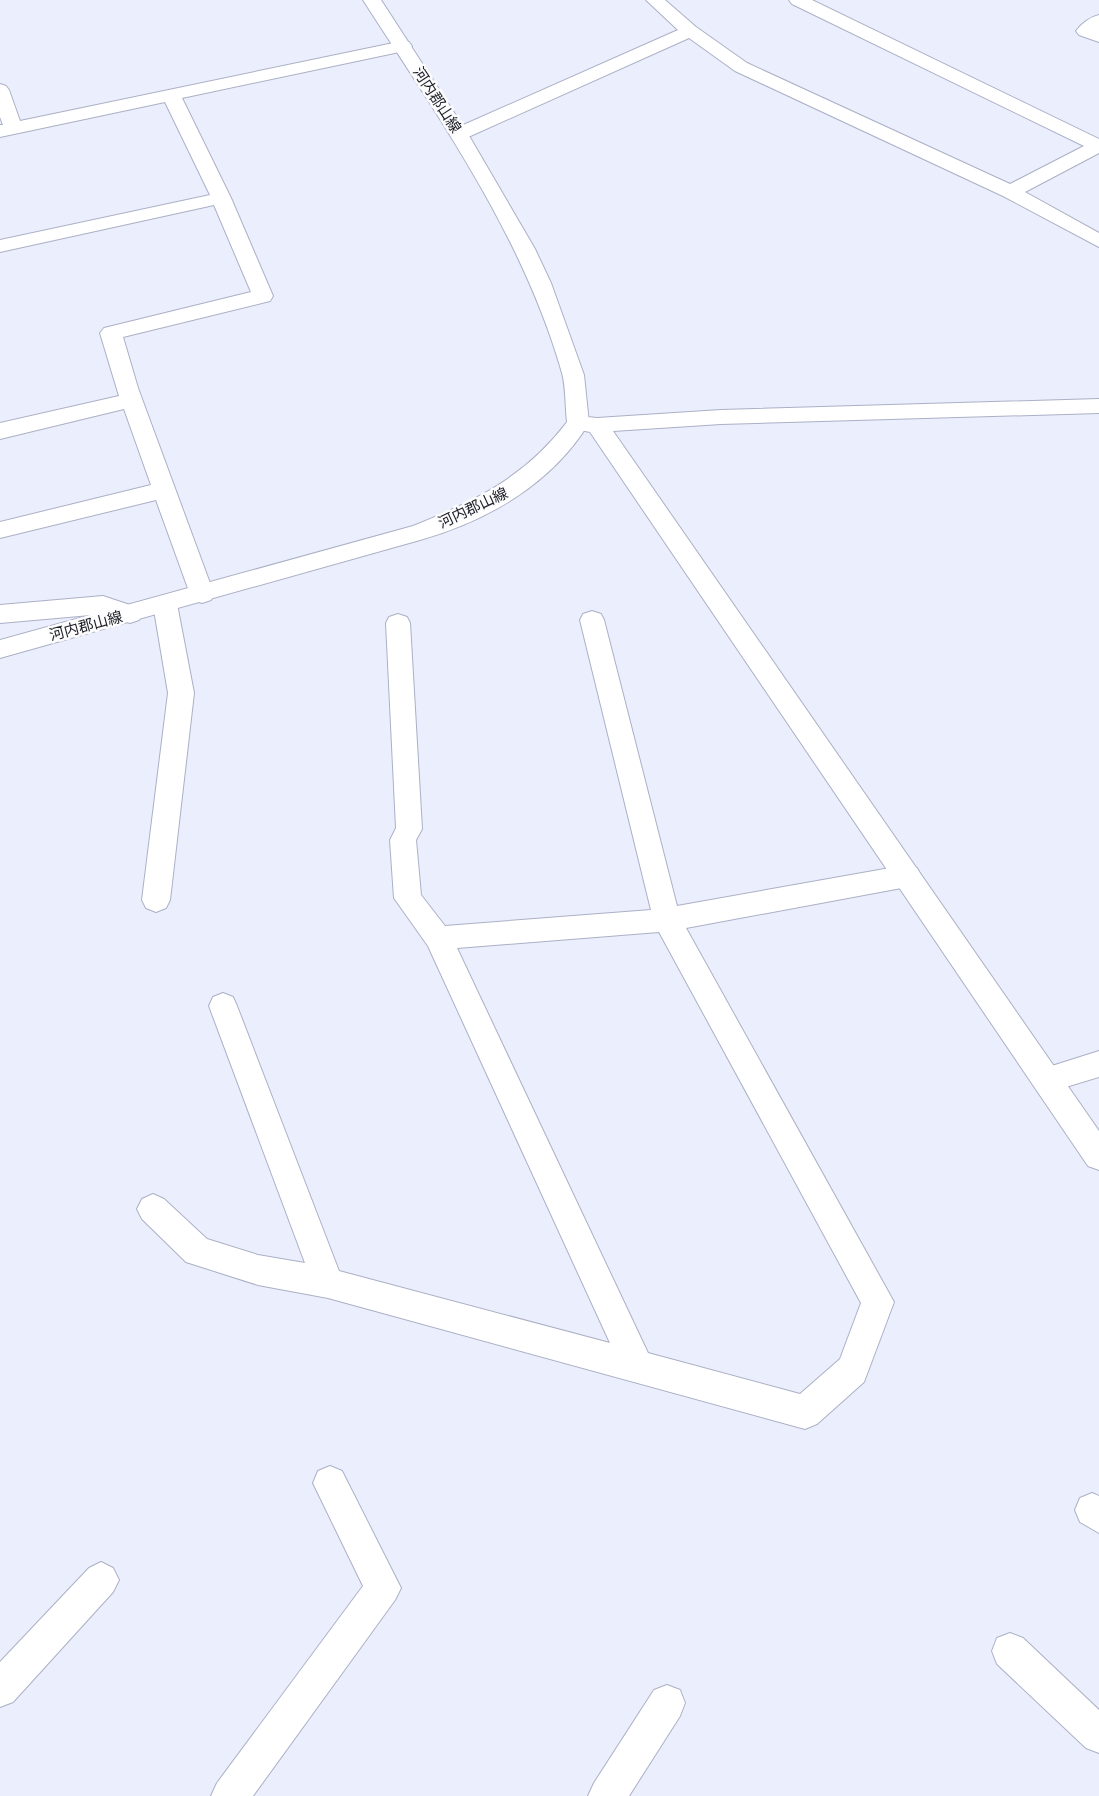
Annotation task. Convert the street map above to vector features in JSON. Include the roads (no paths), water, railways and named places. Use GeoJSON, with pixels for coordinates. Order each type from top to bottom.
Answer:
{"type":"FeatureCollection","features":[{"type":"Feature","properties":{"kind":"street","name":"河内郡山線"},"geometry":{"type":"LineString","coordinates":[[0,649],[420,532],[466,515],[500,499],[521,485],[588,424],[541,282],[525,250],[459,134],[372,0]]}},
{"type":"Feature","properties":{"kind":"street"},"geometry":{"type":"LineString","coordinates":[[655,0],[690,31],[741,67],[1010,192],[1099,241]]}},
{"type":"Feature","properties":{"kind":"street"},"geometry":{"type":"LineString","coordinates":[[798,0],[1099,146]]}},
{"type":"Feature","properties":{"kind":"street"},"geometry":{"type":"LineString","coordinates":[[1099,20],[1085,31],[1099,37]]}},
{"type":"Feature","properties":{"kind":"street"},"geometry":{"type":"LineString","coordinates":[[459,134],[690,31]]}},
{"type":"Feature","properties":{"kind":"street"},"geometry":{"type":"LineString","coordinates":[[0,90],[7,129],[403,46]]}},
{"type":"Feature","properties":{"kind":"street"},"geometry":{"type":"LineString","coordinates":[[171,94],[221,198],[263,296],[111,333],[132,400],[202,594]]}},
{"type":"Feature","properties":{"kind":"street"},"geometry":{"type":"LineString","coordinates":[[1010,192],[1099,146]]}},
{"type":"Feature","properties":{"kind":"street"},"geometry":{"type":"LineString","coordinates":[[0,246],[221,198]]}},
{"type":"Feature","properties":{"kind":"street"},"geometry":{"type":"LineString","coordinates":[[0,432],[132,400]]}},
{"type":"Feature","properties":{"kind":"street"},"geometry":{"type":"LineString","coordinates":[[588,424],[721,417],[1099,406]]}},
{"type":"Feature","properties":{"kind":"street"},"geometry":{"type":"LineString","coordinates":[[588,424],[907,876],[1099,1156]]}},
{"type":"Feature","properties":{"kind":"street"},"geometry":{"type":"LineString","coordinates":[[0,530],[164,490]]}},
{"type":"Feature","properties":{"kind":"street"},"geometry":{"type":"LineString","coordinates":[[156,900],[181,693],[165,604]]}},
{"type":"Feature","properties":{"kind":"street"},"geometry":{"type":"LineString","coordinates":[[0,614],[103,605],[130,614]]}},
{"type":"Feature","properties":{"kind":"street"},"geometry":{"type":"LineString","coordinates":[[153,1209],[197,1251],[258,1270],[328,1283],[805,1412],[852,1370],[878,1302],[667,920],[592,620]]}},
{"type":"Feature","properties":{"kind":"street"},"geometry":{"type":"LineString","coordinates":[[398,624],[408,829],[403,840],[408,898],[438,938],[637,1366]]}},
{"type":"Feature","properties":{"kind":"street"},"geometry":{"type":"LineString","coordinates":[[438,938],[667,920],[907,876]]}},
{"type":"Feature","properties":{"kind":"street"},"geometry":{"type":"LineString","coordinates":[[223,1006],[328,1283]]}},
{"type":"Feature","properties":{"kind":"street"},"geometry":{"type":"LineString","coordinates":[[1046,1080],[1099,1064]]}},
{"type":"Feature","properties":{"kind":"street"},"geometry":{"type":"LineString","coordinates":[[230,1796],[383,1588],[330,1483]]}},
{"type":"Feature","properties":{"kind":"street"},"geometry":{"type":"LineString","coordinates":[[0,1689],[100,1580]]}},
{"type":"Feature","properties":{"kind":"street"},"geometry":{"type":"LineString","coordinates":[[1010,1651],[1099,1735]]}},
{"type":"Feature","properties":{"kind":"street"},"geometry":{"type":"LineString","coordinates":[[607,1796],[667,1703]]}}]}
